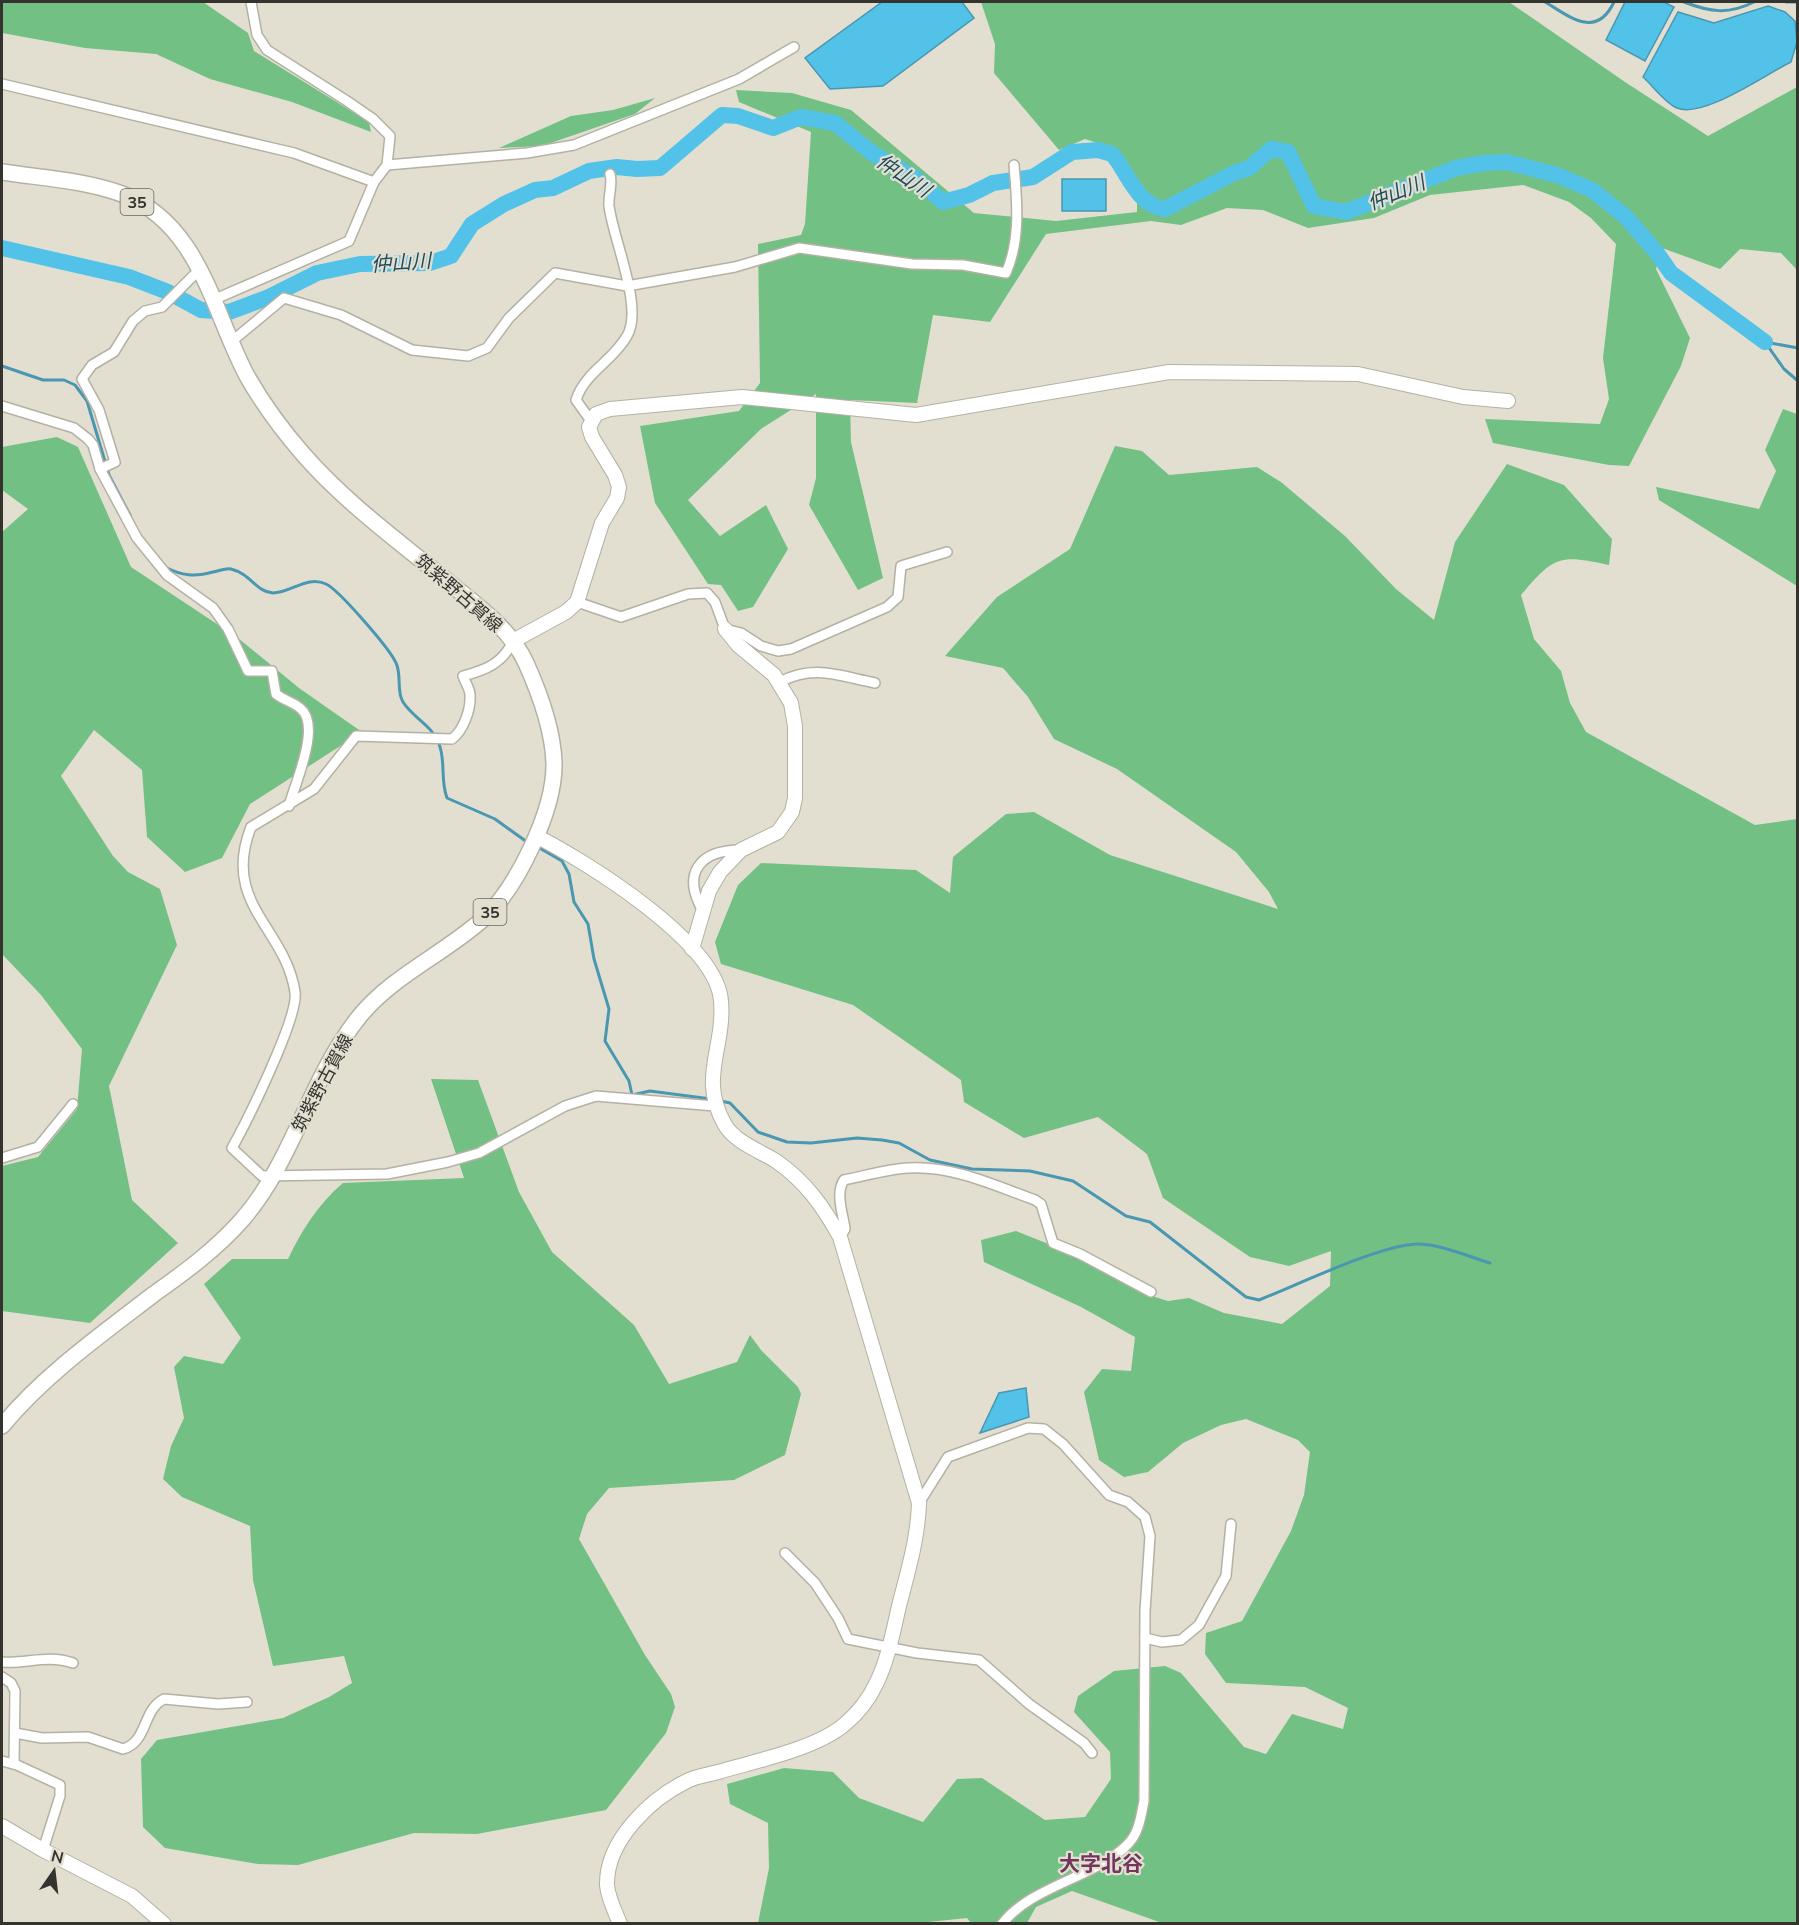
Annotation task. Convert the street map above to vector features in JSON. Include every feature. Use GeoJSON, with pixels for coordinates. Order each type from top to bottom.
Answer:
{"type":"FeatureCollection","features":[{"type":"Feature","properties":{"kind":"main road","name":"筑紫野古賀線"},"geometry":{"type":"LineString","coordinates":[[2,172],[94,187],[123,195],[148,207],[186,242],[200,268],[229,337],[265,407],[306,458],[377,524],[494,620],[513,641],[525,660],[548,721],[554,761],[553,786],[536,836],[510,886],[484,918],[395,984],[363,1012],[344,1037],[274,1175],[242,1220],[210,1252],[107,1330],[54,1374],[2,1426]]}},
{"type":"Feature","properties":{"kind":"street"},"geometry":{"type":"LineString","coordinates":[[215,305],[349,241],[374,182],[387,165],[390,136],[385,129],[347,101],[267,50],[257,35],[251,2]]}},
{"type":"Feature","properties":{"kind":"street"},"geometry":{"type":"LineString","coordinates":[[387,165],[527,153],[574,145],[739,79],[794,47]]}},
{"type":"Feature","properties":{"kind":"street"},"geometry":{"type":"LineString","coordinates":[[2,84],[294,153],[374,182]]}},
{"type":"Feature","properties":{"kind":"street"},"geometry":{"type":"LineString","coordinates":[[229,337],[284,298],[341,315],[412,350],[468,356],[487,348],[509,318],[555,273],[627,286],[735,267],[799,248],[912,264],[963,265],[1006,273],[1010,263],[1018,208],[1014,165]]}},
{"type":"Feature","properties":{"kind":"street"},"geometry":{"type":"LineString","coordinates":[[591,420],[576,400],[581,385],[628,336],[633,308],[608,202],[613,185],[610,174]]}},
{"type":"Feature","properties":{"kind":"street"},"geometry":{"type":"LineString","coordinates":[[100,469],[115,462],[99,410],[82,379],[92,365],[114,352],[133,321],[145,311],[162,307],[200,268]]}},
{"type":"Feature","properties":{"kind":"street"},"geometry":{"type":"LineString","coordinates":[[715,1106],[596,1096],[565,1106],[479,1153],[448,1162],[387,1174],[262,1176],[231,1148],[288,1031],[295,1002],[295,993],[284,957],[259,920],[247,893],[244,850],[251,827],[314,789],[356,736],[452,739],[460,733],[467,714],[470,694],[463,676],[487,669],[504,657],[513,641],[566,612],[577,602],[602,523],[617,498],[619,487],[592,437],[589,426],[596,414],[610,409],[742,397],[916,415],[1169,372],[1358,374],[1464,397],[1508,401]]}},
{"type":"Feature","properties":{"kind":"street"},"geometry":{"type":"LineString","coordinates":[[2,406],[74,428],[93,445],[100,469],[137,538],[153,562],[213,608],[228,629],[248,671],[272,671],[276,694],[300,708],[309,719],[303,761],[289,806]]}},
{"type":"Feature","properties":{"kind":"street"},"geometry":{"type":"LineString","coordinates":[[724,629],[741,633],[761,646],[778,651],[791,649],[887,607],[898,597],[901,566],[947,552]]}},
{"type":"Feature","properties":{"kind":"street"},"geometry":{"type":"LineString","coordinates":[[577,602],[621,616],[688,594],[707,593],[715,602],[724,629],[738,645],[780,682],[795,712],[795,798],[792,812],[778,832],[741,850],[712,853],[701,859],[695,874],[696,899],[703,911]]}},
{"type":"Feature","properties":{"kind":"street"},"geometry":{"type":"LineString","coordinates":[[780,682],[796,673],[810,670],[875,683]]}},
{"type":"Feature","properties":{"kind":"street"},"geometry":{"type":"LineString","coordinates":[[536,836],[572,855],[636,897],[692,949],[715,979],[721,1000],[720,1028],[711,1079],[715,1106],[726,1128],[748,1145],[777,1162],[808,1188],[823,1205],[840,1236],[919,1503],[918,1530],[889,1647],[876,1683],[866,1701],[844,1725],[785,1753],[688,1780],[664,1795],[636,1821],[617,1844],[609,1864],[607,1886],[620,1923]]}},
{"type":"Feature","properties":{"kind":"street"},"geometry":{"type":"LineString","coordinates":[[692,949],[709,891],[720,872],[741,850]]}},
{"type":"Feature","properties":{"kind":"street"},"geometry":{"type":"LineString","coordinates":[[2,1158],[38,1147],[73,1104]]}},
{"type":"Feature","properties":{"kind":"street"},"geometry":{"type":"LineString","coordinates":[[840,1236],[845,1229],[840,1202],[840,1185],[844,1180],[909,1167],[950,1172],[972,1177],[1035,1200],[1041,1204],[1053,1243],[1151,1292]]}},
{"type":"Feature","properties":{"kind":"street"},"geometry":{"type":"LineString","coordinates":[[919,1503],[948,1457],[1028,1428],[1044,1429],[1052,1434],[1109,1495],[1128,1502],[1145,1517],[1150,1536],[1145,1638],[1144,1801],[1138,1827],[1129,1844],[1115,1854],[1030,1901],[1002,1923]]}},
{"type":"Feature","properties":{"kind":"street"},"geometry":{"type":"LineString","coordinates":[[1145,1638],[1162,1642],[1181,1640],[1199,1625],[1226,1576],[1231,1524]]}},
{"type":"Feature","properties":{"kind":"street"},"geometry":{"type":"LineString","coordinates":[[786,1553],[815,1582],[838,1618],[848,1639],[917,1653],[979,1660],[1054,1724],[1084,1743],[1092,1753]]}},
{"type":"Feature","properties":{"kind":"street"},"geometry":{"type":"LineString","coordinates":[[2,1662],[23,1664],[32,1659],[51,1658],[73,1663]]}},
{"type":"Feature","properties":{"kind":"street"},"geometry":{"type":"LineString","coordinates":[[2,1677],[11,1683],[15,1691],[14,1764]]}},
{"type":"Feature","properties":{"kind":"street"},"geometry":{"type":"LineString","coordinates":[[15,1733],[42,1738],[88,1737],[123,1749],[137,1741],[149,1713],[157,1703],[164,1699],[218,1704],[247,1702]]}},
{"type":"Feature","properties":{"kind":"street"},"geometry":{"type":"LineString","coordinates":[[2,1761],[14,1764],[60,1785],[60,1796],[43,1851]]}},
{"type":"Feature","properties":{"kind":"street"},"geometry":{"type":"LineString","coordinates":[[2,1826],[43,1851],[132,1896],[164,1923]]}},
{"type":"Feature","properties":{"kind":"green space"},"geometry":{"type":"Polygon","coordinates":[[[3,2],[203,2],[248,33],[254,51],[369,122],[371,132],[292,102],[210,79],[156,54],[85,48],[2,33],[3,2]]]}},
{"type":"Feature","properties":{"kind":"green space"},"geometry":{"type":"Polygon","coordinates":[[[981,2],[1509,2],[1708,136],[1797,87],[1797,270],[1781,253],[1740,249],[1720,269],[1662,248],[1656,269],[1690,338],[1681,366],[1629,466],[1609,465],[1493,443],[1485,419],[1600,424],[1609,399],[1603,358],[1616,244],[1591,218],[1569,202],[1523,185],[1430,195],[1374,218],[1308,228],[1263,210],[1227,208],[1181,225],[1151,221],[1046,234],[990,322],[933,315],[917,403],[850,400],[851,442],[883,578],[858,590],[809,505],[816,478],[816,394],[761,429],[688,500],[720,536],[766,505],[788,549],[753,607],[738,611],[721,585],[708,584],[655,503],[640,426],[739,411],[760,383],[758,244],[801,235],[805,224],[811,132],[739,102],[736,90],[792,93],[851,110],[974,213],[1056,221],[1137,212],[1137,189],[1113,148],[1085,139],[1059,150],[994,73],[995,44],[981,2]]]}},
{"type":"Feature","properties":{"kind":"green space"},"geometry":{"type":"Polygon","coordinates":[[[655,98],[635,114],[542,146],[499,148],[571,116],[613,110],[655,98]]]}},
{"type":"Feature","properties":{"kind":"green space"},"geometry":{"type":"Polygon","coordinates":[[[1783,409],[1797,414],[1797,586],[1659,500],[1656,487],[1759,509],[1776,471],[1765,450],[1783,409]]]}},
{"type":"Feature","properties":{"kind":"green space"},"geometry":{"type":"Polygon","coordinates":[[[57,437],[78,447],[131,567],[238,638],[299,688],[362,732],[250,804],[222,858],[185,872],[147,837],[142,770],[94,730],[61,776],[113,856],[128,872],[160,889],[177,945],[109,1086],[132,1200],[178,1243],[90,1323],[2,1311],[2,1166],[38,1157],[77,1109],[82,1049],[41,995],[2,954],[2,532],[28,509],[2,490],[2,447],[57,437]]]}},
{"type":"Feature","properties":{"kind":"green space"},"geometry":{"type":"Polygon","coordinates":[[[1115,446],[1142,451],[1169,475],[1257,467],[1281,482],[1345,536],[1396,589],[1434,620],[1455,542],[1507,464],[1564,485],[1612,539],[1609,565],[1568,559],[1559,561],[1542,572],[1521,595],[1534,639],[1561,671],[1570,703],[1586,732],[1755,825],[1797,819],[1797,1923],[1162,1923],[1072,1891],[1036,1907],[1027,1923],[971,1923],[967,1918],[909,1924],[758,1923],[769,1868],[768,1823],[730,1804],[727,1784],[784,1768],[833,1772],[859,1798],[923,1822],[957,1779],[982,1778],[1045,1820],[1085,1817],[1111,1779],[1110,1752],[1074,1712],[1078,1696],[1114,1671],[1165,1666],[1181,1673],[1244,1747],[1266,1754],[1292,1714],[1343,1729],[1348,1708],[1305,1687],[1226,1683],[1205,1654],[1206,1633],[1242,1621],[1291,1531],[1304,1495],[1310,1452],[1298,1440],[1246,1419],[1221,1425],[1183,1443],[1148,1472],[1124,1477],[1099,1460],[1084,1392],[1102,1369],[1131,1371],[1135,1337],[1081,1307],[984,1262],[981,1240],[1016,1231],[1061,1249],[1139,1292],[1168,1301],[1189,1298],[1224,1313],[1282,1324],[1330,1286],[1331,1251],[1289,1266],[1250,1257],[1163,1198],[1147,1154],[1098,1117],[1024,1138],[964,1102],[961,1080],[853,1005],[721,964],[715,942],[738,885],[761,863],[916,870],[950,893],[953,857],[1006,814],[1034,812],[1110,855],[1278,909],[1269,892],[1236,852],[1117,769],[1054,739],[1028,697],[1003,668],[945,656],[997,597],[1070,549],[1115,446]]]}},
{"type":"Feature","properties":{"kind":"green space"},"geometry":{"type":"Polygon","coordinates":[[[431,1079],[478,1080],[519,1192],[552,1252],[634,1325],[669,1384],[737,1362],[750,1335],[761,1350],[798,1387],[801,1394],[785,1455],[734,1480],[609,1488],[587,1514],[579,1539],[645,1655],[671,1694],[675,1707],[666,1733],[606,1810],[477,1834],[414,1833],[298,1865],[258,1864],[165,1848],[143,1827],[141,1759],[157,1740],[283,1718],[329,1697],[352,1683],[344,1656],[273,1666],[253,1580],[250,1526],[182,1497],[163,1479],[171,1446],[184,1418],[174,1367],[184,1356],[223,1364],[241,1338],[204,1284],[232,1259],[288,1259],[311,1218],[343,1183],[464,1178],[431,1079]]]}},
{"type":"Feature","properties":{"kind":"water"},"geometry":{"type":"Polygon","coordinates":[[[882,2],[962,2],[974,18],[883,86],[830,89],[805,58],[882,2]]]}},
{"type":"Feature","properties":{"kind":"water"},"geometry":{"type":"Polygon","coordinates":[[[1625,2],[1664,2],[1674,7],[1645,61],[1606,40],[1625,2]]]}},
{"type":"Feature","properties":{"kind":"water"},"geometry":{"type":"Polygon","coordinates":[[[1768,6],[1785,12],[1795,21],[1797,42],[1791,62],[1734,94],[1688,110],[1673,106],[1643,77],[1678,12],[1714,23],[1768,6]]]}},
{"type":"Feature","properties":{"kind":"water"},"geometry":{"type":"Polygon","coordinates":[[[1062,179],[1106,179],[1106,211],[1062,211],[1062,179]]]}},
{"type":"Feature","properties":{"kind":"water"},"geometry":{"type":"Polygon","coordinates":[[[1026,1388],[1029,1417],[980,1433],[999,1393],[1026,1388]]]}},
{"type":"Feature","properties":{"kind":"waterway"},"geometry":{"type":"LineString","coordinates":[[1545,2],[1582,22],[1599,20],[1614,2]]}},
{"type":"Feature","properties":{"kind":"waterway"},"geometry":{"type":"LineString","coordinates":[[1684,2],[1719,11],[1736,9],[1754,2]]}},
{"type":"Feature","properties":{"kind":"waterway"},"geometry":{"type":"LineString","coordinates":[[1786,2],[1798,2]]}},
{"type":"Feature","properties":{"kind":"waterway","name":"仲山川"},"geometry":{"type":"LineString","coordinates":[[2,248],[129,277],[168,292],[201,310],[229,312],[269,297],[317,273],[360,264],[430,263],[451,256],[472,224],[504,204],[535,190],[553,188],[589,171],[617,167],[660,168],[722,115],[738,116],[773,128],[801,117],[835,123],[872,153],[915,178],[943,202],[969,195],[993,183],[1033,177],[1072,152],[1098,150],[1112,154],[1140,195],[1155,206],[1165,209],[1234,173],[1249,168],[1271,149],[1288,152],[1314,206],[1346,212],[1456,168],[1507,162],[1557,175],[1592,190],[1626,217],[1671,273],[1765,342]]}},
{"type":"Feature","properties":{"kind":"waterway"},"geometry":{"type":"LineString","coordinates":[[1765,342],[1784,369],[1798,381]]}},
{"type":"Feature","properties":{"kind":"waterway"},"geometry":{"type":"LineString","coordinates":[[1765,342],[1798,348]]}},
{"type":"Feature","properties":{"kind":"waterway"},"geometry":{"type":"LineString","coordinates":[[2,366],[43,380],[64,380],[75,385],[87,401],[109,475],[130,515]]}},
{"type":"Feature","properties":{"kind":"waterway"},"geometry":{"type":"LineString","coordinates":[[165,567],[183,574],[194,575],[231,569],[244,575],[262,590],[273,593],[306,583],[326,584],[364,620],[396,663],[403,702],[428,727],[439,744],[447,798],[495,819],[527,842]]}},
{"type":"Feature","properties":{"kind":"waterway"},"geometry":{"type":"LineString","coordinates":[[536,846],[562,861],[569,874],[574,902],[588,924],[594,959],[609,1009],[605,1041],[629,1081],[632,1095],[650,1091],[711,1099]]}},
{"type":"Feature","properties":{"kind":"waterway"},"geometry":{"type":"LineString","coordinates":[[721,1101],[730,1103],[758,1132],[787,1142],[811,1143],[857,1138],[882,1140],[899,1143],[930,1160],[972,1169],[1030,1171],[1073,1181],[1126,1216],[1150,1222],[1246,1297],[1259,1300],[1362,1258],[1404,1246],[1419,1244],[1437,1246],[1490,1263]]}},
{"type":"Feature","properties":{"kind":"district","name":"大字北谷"},"geometry":{"type":"Point","coordinates":[1101,1863]}}]}
